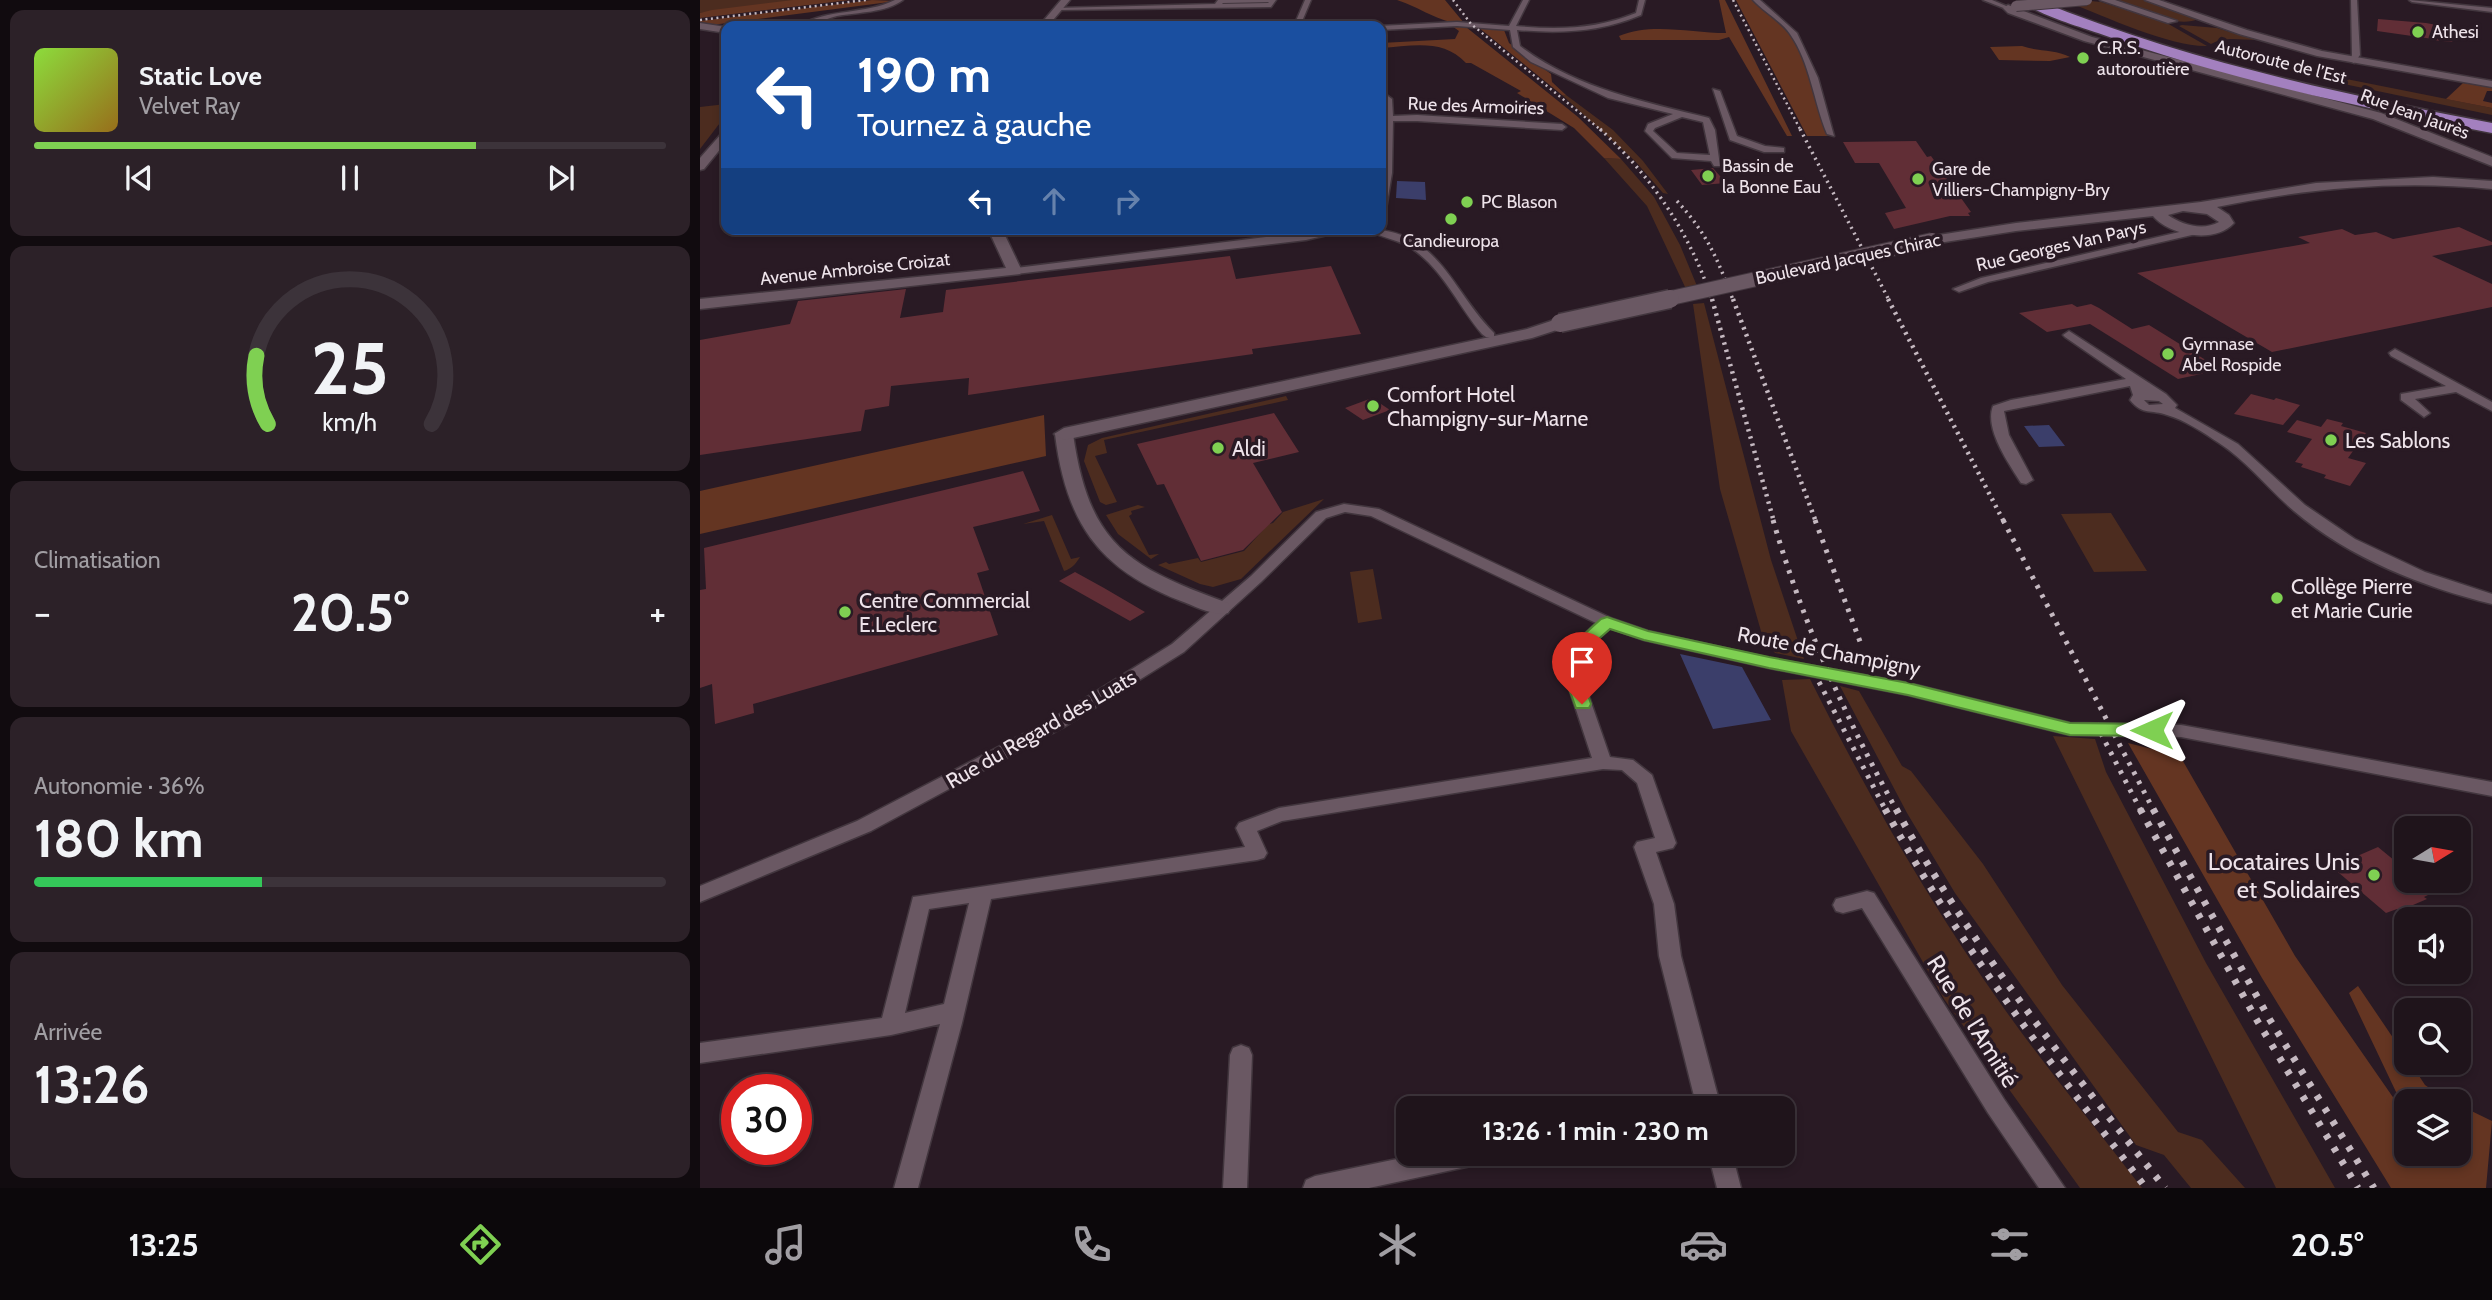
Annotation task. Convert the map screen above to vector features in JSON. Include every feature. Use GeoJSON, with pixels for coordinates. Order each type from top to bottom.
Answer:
{"type":"FeatureCollection","features":[{"type":"Feature","properties":{"kind":"highway","name":"Autoroute de l’Est"},"geometry":{"type":"LineString","coordinates":[[2049,0],[2116,27],[2229,61],[2387,99],[2492,119]]}},
{"type":"Feature","properties":{"kind":"highway","name":"Autoroute de l’Est"},"geometry":{"type":"LineString","coordinates":[[2017,5],[2224,68],[2377,105],[2492,128]]}},
{"type":"Feature","properties":{"kind":"main road"},"geometry":{"type":"LineString","coordinates":[[2017,5],[2087,0]]}},
{"type":"Feature","properties":{"kind":"main road"},"geometry":{"type":"LineString","coordinates":[[2099,0],[2106,0],[2162,20],[2214,23]]}},
{"type":"Feature","properties":{"kind":"main road"},"geometry":{"type":"LineString","coordinates":[[2150,0],[2279,43],[2354,61],[2492,84]]}},
{"type":"Feature","properties":{"kind":"main road","name":"Rue Jean Jaurès"},"geometry":{"type":"LineString","coordinates":[[2017,5],[2011,11],[2053,28],[2203,72],[2377,116],[2492,162]]}},
{"type":"Feature","properties":{"kind":"main road","name":"Boulevard Jacques Chirac"},"geometry":{"type":"LineString","coordinates":[[2166,223],[2171,207],[2222,209],[2255,195],[2381,180],[2428,180],[2492,185]]}},
{"type":"Feature","properties":{"kind":"main road","name":"Boulevard Jacques Chirac"},"geometry":{"type":"LineString","coordinates":[[1328,377],[1382,360],[1431,352],[1932,240],[2016,227],[2139,216],[2201,230],[2225,226],[2227,221],[2222,209]]}},
{"type":"Feature","properties":{"kind":"main road"},"geometry":{"type":"LineString","coordinates":[[1065,434],[1495,338]]}},
{"type":"Feature","properties":{"kind":"main road"},"geometry":{"type":"LineString","coordinates":[[1379,366],[1431,352]]}},
{"type":"Feature","properties":{"kind":"street"},"geometry":{"type":"LineString","coordinates":[[816,21],[832,15],[888,6],[900,0]]}},
{"type":"Feature","properties":{"kind":"street"},"geometry":{"type":"LineString","coordinates":[[1048,21],[1063,4],[1217,6],[1271,5],[1273,0],[1220,1],[1217,6]]}},
{"type":"Feature","properties":{"kind":"street"},"geometry":{"type":"LineString","coordinates":[[1299,21],[1308,0]]}},
{"type":"Feature","properties":{"kind":"street"},"geometry":{"type":"LineString","coordinates":[[1526,0],[1512,24],[1517,47],[1534,60],[1611,96],[1689,114],[1709,122],[1715,161],[1675,156],[1649,131],[1651,126],[1689,114],[1724,113]]}},
{"type":"Feature","properties":{"kind":"street"},"geometry":{"type":"LineString","coordinates":[[1386,27],[1444,24],[1572,29],[1612,24],[1639,14],[1642,0]]}},
{"type":"Feature","properties":{"kind":"street"},"geometry":{"type":"LineString","coordinates":[[1756,0],[1793,33],[1814,78],[1819,102],[1831,134]]}},
{"type":"Feature","properties":{"kind":"street"},"geometry":{"type":"LineString","coordinates":[[1986,0],[2017,5]]}},
{"type":"Feature","properties":{"kind":"street"},"geometry":{"type":"LineString","coordinates":[[2354,0],[2354,61]]}},
{"type":"Feature","properties":{"kind":"street"},"geometry":{"type":"LineString","coordinates":[[2412,0],[2492,10]]}},
{"type":"Feature","properties":{"kind":"street"},"geometry":{"type":"LineString","coordinates":[[1176,21],[1184,10]]}},
{"type":"Feature","properties":{"kind":"street"},"geometry":{"type":"LineString","coordinates":[[700,26],[721,29]]}},
{"type":"Feature","properties":{"kind":"street"},"geometry":{"type":"LineString","coordinates":[[1716,91],[1735,139],[1763,149],[1782,150]]}},
{"type":"Feature","properties":{"kind":"street"},"geometry":{"type":"LineString","coordinates":[[1386,97],[1386,194]]}},
{"type":"Feature","properties":{"kind":"street","name":"Rue des Armoiries"},"geometry":{"type":"LineString","coordinates":[[1388,119],[1429,118],[1562,127]]}},
{"type":"Feature","properties":{"kind":"street"},"geometry":{"type":"LineString","coordinates":[[1711,134],[1731,134]]}},
{"type":"Feature","properties":{"kind":"street"},"geometry":{"type":"LineString","coordinates":[[700,166],[721,143]]}},
{"type":"Feature","properties":{"kind":"street","name":"Rue Georges Van Parys"},"geometry":{"type":"LineString","coordinates":[[1959,289],[2166,223]]}},
{"type":"Feature","properties":{"kind":"street"},"geometry":{"type":"LineString","coordinates":[[1386,234],[1423,249],[1436,261],[1480,324],[1495,338]]}},
{"type":"Feature","properties":{"kind":"street"},"geometry":{"type":"LineString","coordinates":[[998,235],[1015,271],[1316,235]]}},
{"type":"Feature","properties":{"kind":"street","name":"Avenue Ambroise Croizat"},"geometry":{"type":"LineString","coordinates":[[700,304],[1015,271]]}},
{"type":"Feature","properties":{"kind":"street"},"geometry":{"type":"LineString","coordinates":[[2069,335],[2138,387]]}},
{"type":"Feature","properties":{"kind":"street"},"geometry":{"type":"LineString","coordinates":[[2395,353],[2492,407]]}},
{"type":"Feature","properties":{"kind":"street"},"geometry":{"type":"LineString","coordinates":[[2026,480],[2012,456],[1997,419],[1998,409],[2011,404],[2146,385],[2164,403],[2252,460],[2286,496],[2338,536],[2422,576],[2492,598]]}},
{"type":"Feature","properties":{"kind":"street"},"geometry":{"type":"LineString","coordinates":[[2138,387],[2136,400],[2140,405],[2150,410],[2164,403]]}},
{"type":"Feature","properties":{"kind":"street"},"geometry":{"type":"LineString","coordinates":[[2424,413],[2405,397],[2458,388]]}},
{"type":"Feature","properties":{"kind":"street"},"geometry":{"type":"LineString","coordinates":[[1065,434],[1067,464],[1087,514],[1105,546],[1139,575],[1220,608]]}},
{"type":"Feature","properties":{"kind":"street","name":"Rue du Regard des Luats"},"geometry":{"type":"LineString","coordinates":[[700,894],[864,826],[1046,729],[1178,648],[1203,628],[1220,608],[1256,579],[1315,519],[1344,508]]}},
{"type":"Feature","properties":{"kind":"street","name":"Route de Champigny"},"geometry":{"type":"LineString","coordinates":[[1344,508],[1374,512],[1607,622],[1644,635],[1769,663],[1908,689],[2070,729],[2181,732],[2492,789]]}},
{"type":"Feature","properties":{"kind":"street"},"geometry":{"type":"LineString","coordinates":[[1602,764],[1567,658],[1607,622]]}},
{"type":"Feature","properties":{"kind":"street"},"geometry":{"type":"LineString","coordinates":[[891,1026],[920,903],[1257,853],[1246,828],[1279,815],[1602,764],[1627,764],[1645,780],[1666,844],[1644,847],[1664,904],[1670,956],[1702,1096]]}},
{"type":"Feature","properties":{"kind":"street"},"geometry":{"type":"LineString","coordinates":[[906,1188],[954,1011],[982,893]]}},
{"type":"Feature","properties":{"kind":"street","name":"Rue de l’Amitié"},"geometry":{"type":"LineString","coordinates":[[1843,905],[1867,900],[1996,1107],[2053,1188]]}},
{"type":"Feature","properties":{"kind":"street"},"geometry":{"type":"LineString","coordinates":[[700,1053],[891,1026],[954,1011]]}},
{"type":"Feature","properties":{"kind":"street"},"geometry":{"type":"LineString","coordinates":[[1235,1188],[1241,1055]]}},
{"type":"Feature","properties":{"kind":"street"},"geometry":{"type":"LineString","coordinates":[[1315,1188],[1419,1166]]}},
{"type":"Feature","properties":{"kind":"street"},"geometry":{"type":"LineString","coordinates":[[1723,1166],[1729,1188]]}},
{"type":"Feature","properties":{"kind":"shaded area"},"geometry":{"type":"Polygon","coordinates":[[[700,0],[831,0],[700,13],[700,0]]]}},
{"type":"Feature","properties":{"kind":"shaded area"},"geometry":{"type":"Polygon","coordinates":[[[793,0],[850,0],[700,18],[700,13],[712,10],[793,0]]]}},
{"type":"Feature","properties":{"kind":"shaded area"},"geometry":{"type":"Polygon","coordinates":[[[872,0],[897,1],[743,21],[721,21],[721,24],[712,25],[700,24],[700,21],[872,0]]]}},
{"type":"Feature","properties":{"kind":"shaded area"},"geometry":{"type":"Polygon","coordinates":[[[1397,0],[1445,0],[1464,23],[1438,18],[1397,0]]]}},
{"type":"Feature","properties":{"kind":"shaded area"},"geometry":{"type":"Polygon","coordinates":[[[1719,0],[1725,0],[1792,136],[1787,136],[1729,37],[1719,40],[1621,40],[1619,36],[1658,29],[1726,33],[1719,0]]]}},
{"type":"Feature","properties":{"kind":"shaded area"},"geometry":{"type":"Polygon","coordinates":[[[1736,0],[1753,0],[1793,32],[1814,80],[1828,136],[1807,136],[1736,0]]]}},
{"type":"Feature","properties":{"kind":"shaded area"},"geometry":{"type":"Polygon","coordinates":[[[2113,0],[2144,0],[2198,19],[2167,19],[2113,0]]]}},
{"type":"Feature","properties":{"kind":"shaded area"},"geometry":{"type":"Polygon","coordinates":[[[2091,1],[2165,22],[2207,46],[2157,37],[2070,3],[2091,1]]]}},
{"type":"Feature","properties":{"kind":"shaded area"},"geometry":{"type":"Polygon","coordinates":[[[1452,26],[1466,27],[1578,117],[1621,159],[1604,158],[1574,128],[1517,93],[1521,91],[1471,63],[1466,63],[1447,50],[1426,45],[1386,48],[1386,43],[1455,39],[1459,31],[1452,26]]]}},
{"type":"Feature","properties":{"kind":"shaded area"},"geometry":{"type":"Polygon","coordinates":[[[2179,26],[2217,28],[2256,40],[2227,39],[2211,44],[2179,26]]]}},
{"type":"Feature","properties":{"kind":"shaded area"},"geometry":{"type":"Polygon","coordinates":[[[1478,27],[1504,30],[1509,43],[1551,74],[1552,82],[1566,95],[1562,95],[1478,27]]]}},
{"type":"Feature","properties":{"kind":"shaded area"},"geometry":{"type":"Polygon","coordinates":[[[2022,46],[2070,57],[2050,61],[1999,60],[1990,47],[2022,46]]]}},
{"type":"Feature","properties":{"kind":"shaded area"},"geometry":{"type":"Polygon","coordinates":[[[2246,59],[2492,108],[2492,115],[2320,79],[2246,59]]]}},
{"type":"Feature","properties":{"kind":"shaded area"},"geometry":{"type":"Polygon","coordinates":[[[2463,83],[2492,87],[2492,91],[2487,91],[2483,101],[2492,103],[2492,108],[2446,99],[2463,83]]]}},
{"type":"Feature","properties":{"kind":"shaded area"},"geometry":{"type":"Polygon","coordinates":[[[1562,95],[1566,95],[1613,130],[1643,161],[1668,194],[1663,193],[1635,161],[1562,95]]]}},
{"type":"Feature","properties":{"kind":"shaded area"},"geometry":{"type":"Polygon","coordinates":[[[721,105],[721,122],[700,149],[700,107],[721,105]]]}},
{"type":"Feature","properties":{"kind":"shaded area"},"geometry":{"type":"Polygon","coordinates":[[[1604,158],[1621,159],[1654,197],[1680,245],[1697,286],[1686,289],[1647,206],[1604,158]]]}},
{"type":"Feature","properties":{"kind":"shaded area"},"geometry":{"type":"Polygon","coordinates":[[[1704,303],[1771,560],[1804,659],[1775,653],[1763,638],[1720,489],[1693,304],[1704,303]]]}},
{"type":"Feature","properties":{"kind":"shaded area"},"geometry":{"type":"Polygon","coordinates":[[[1286,396],[1288,400],[1104,440],[1107,453],[1095,456],[1117,502],[1106,505],[1100,502],[1084,461],[1088,445],[1102,438],[1286,396]]]}},
{"type":"Feature","properties":{"kind":"shaded area"},"geometry":{"type":"Polygon","coordinates":[[[1044,415],[1046,456],[700,534],[700,491],[1044,415]]]}},
{"type":"Feature","properties":{"kind":"shaded area"},"geometry":{"type":"Polygon","coordinates":[[[1324,499],[1241,579],[1213,587],[1158,565],[1198,558],[1201,562],[1244,551],[1264,529],[1262,526],[1273,523],[1283,512],[1324,499]]]}},
{"type":"Feature","properties":{"kind":"shaded area"},"geometry":{"type":"Polygon","coordinates":[[[1138,505],[1145,507],[1131,511],[1129,516],[1149,555],[1159,554],[1151,559],[1118,534],[1106,515],[1138,505]]]}},
{"type":"Feature","properties":{"kind":"shaded area"},"geometry":{"type":"Polygon","coordinates":[[[2111,513],[2147,571],[2094,572],[2061,514],[2111,513]]]}},
{"type":"Feature","properties":{"kind":"shaded area"},"geometry":{"type":"Polygon","coordinates":[[[1052,515],[1071,559],[1080,557],[1073,566],[1064,571],[1044,521],[1023,524],[1052,515]]]}},
{"type":"Feature","properties":{"kind":"shaded area"},"geometry":{"type":"Polygon","coordinates":[[[1373,569],[1382,619],[1358,623],[1350,572],[1373,569]]]}},
{"type":"Feature","properties":{"kind":"shaded area"},"geometry":{"type":"Polygon","coordinates":[[[1810,679],[1877,806],[1949,927],[2054,1076],[2142,1188],[2080,1188],[1944,999],[1791,731],[1782,680],[1810,679]]]}},
{"type":"Feature","properties":{"kind":"shaded area"},"geometry":{"type":"Polygon","coordinates":[[[1840,686],[1859,691],[1902,766],[1911,771],[1983,864],[2062,985],[2178,1132],[2202,1140],[2245,1188],[2191,1188],[2164,1155],[2136,1145],[1955,893],[1907,813],[1840,686]]]}},
{"type":"Feature","properties":{"kind":"shaded area"},"geometry":{"type":"Polygon","coordinates":[[[2053,736],[2095,739],[2106,772],[2206,963],[2335,1188],[2276,1188],[2053,736]]]}},
{"type":"Feature","properties":{"kind":"shaded area"},"geometry":{"type":"Polygon","coordinates":[[[2128,743],[2180,756],[2295,956],[2394,1099],[2394,1166],[2471,1166],[2471,1111],[2492,1121],[2486,1188],[2391,1188],[2262,978],[2128,743]]]}},
{"type":"Feature","properties":{"kind":"shaded area"},"geometry":{"type":"Polygon","coordinates":[[[2358,986],[2394,1039],[2394,1075],[2418,1075],[2431,1089],[2395,1089],[2349,993],[2358,986]]]}},
{"type":"Feature","properties":{"kind":"water"},"geometry":{"type":"Polygon","coordinates":[[[1397,181],[1425,182],[1426,200],[1396,198],[1397,181]]]}},
{"type":"Feature","properties":{"kind":"water"},"geometry":{"type":"Polygon","coordinates":[[[2049,425],[2065,446],[2039,447],[2024,426],[2049,425]]]}},
{"type":"Feature","properties":{"kind":"water"},"geometry":{"type":"Polygon","coordinates":[[[1680,654],[1742,667],[1771,720],[1713,729],[1680,654]]]}},
{"type":"Feature","properties":{"kind":"building","name":"Athesi"},"geometry":{"type":"Polygon","coordinates":[[[2378,19],[2458,29],[2452,42],[2432,40],[2377,31],[2378,19]]]}},
{"type":"Feature","properties":{"kind":"building","name":"Gare de Villiers-Champigny-Bry"},"geometry":{"type":"Polygon","coordinates":[[[1916,141],[1927,157],[1931,156],[1971,212],[1968,213],[1970,216],[1950,216],[1894,229],[1885,213],[1906,208],[1879,163],[1855,163],[1843,142],[1916,141]]]}},
{"type":"Feature","properties":{"kind":"building","name":"Bassin de la Bonne Eau"},"geometry":{"type":"Polygon","coordinates":[[[1713,168],[1726,183],[1702,185],[1691,170],[1713,168]]]}},
{"type":"Feature","properties":{"kind":"building"},"geometry":{"type":"Polygon","coordinates":[[[2459,227],[2492,242],[2492,245],[2432,256],[2492,284],[2492,307],[2272,352],[2137,273],[2310,243],[2298,237],[2342,229],[2355,235],[2376,232],[2393,239],[2459,227]]]}},
{"type":"Feature","properties":{"kind":"building"},"geometry":{"type":"Polygon","coordinates":[[[1230,256],[1236,279],[1331,266],[1361,334],[1252,349],[1253,354],[968,395],[969,378],[891,386],[889,406],[865,410],[861,431],[700,455],[700,340],[790,324],[798,301],[906,289],[900,318],[943,312],[946,290],[1230,256]]]}},
{"type":"Feature","properties":{"kind":"building"},"geometry":{"type":"Polygon","coordinates":[[[2072,304],[2077,307],[2091,304],[2132,329],[2149,325],[2217,367],[2178,379],[2090,324],[2047,332],[2019,313],[2072,304]]]}},
{"type":"Feature","properties":{"kind":"building"},"geometry":{"type":"Polygon","coordinates":[[[2251,394],[2300,405],[2283,425],[2234,414],[2251,394]]]}},
{"type":"Feature","properties":{"kind":"building"},"geometry":{"type":"Polygon","coordinates":[[[1372,398],[1390,410],[1363,420],[1345,408],[1372,398]]]}},
{"type":"Feature","properties":{"kind":"building"},"geometry":{"type":"Polygon","coordinates":[[[1274,413],[1299,452],[1253,463],[1282,512],[1243,550],[1201,561],[1164,484],[1157,485],[1137,444],[1274,413]]]}},
{"type":"Feature","properties":{"kind":"building","name":"Les Sablons"},"geometry":{"type":"Polygon","coordinates":[[[2327,419],[2366,433],[2348,458],[2366,463],[2350,486],[2324,478],[2326,475],[2301,467],[2303,464],[2295,462],[2312,439],[2287,432],[2297,420],[2321,427],[2327,419]]]}},
{"type":"Feature","properties":{"kind":"building","name":"Centre Commercial E.Leclerc"},"geometry":{"type":"Polygon","coordinates":[[[1023,471],[1040,511],[973,527],[989,570],[977,573],[998,635],[753,704],[754,713],[715,724],[712,684],[700,688],[700,590],[706,589],[704,548],[1023,471]]]}},
{"type":"Feature","properties":{"kind":"building"},"geometry":{"type":"Polygon","coordinates":[[[1075,572],[1145,612],[1130,621],[1059,581],[1075,572]]]}},
{"type":"Feature","properties":{"kind":"building","name":"Locataires Unis et Solidaires"},"geometry":{"type":"Polygon","coordinates":[[[2378,847],[2394,860],[2394,893],[2432,893],[2424,897],[2427,899],[2408,907],[2394,907],[2394,910],[2386,913],[2332,867],[2378,847]]]}},
{"type":"Feature","properties":{"kind":"railway"},"geometry":{"type":"LineString","coordinates":[[700,20],[866,0]]}},
{"type":"Feature","properties":{"kind":"railway"},"geometry":{"type":"LineString","coordinates":[[1453,0],[1471,24],[1602,131]]}},
{"type":"Feature","properties":{"kind":"railway"},"geometry":{"type":"LineString","coordinates":[[1733,0],[1801,131]]}},
{"type":"Feature","properties":{"kind":"railway"},"geometry":{"type":"LineString","coordinates":[[1600,129],[1619,147],[1667,207],[1693,252],[1712,300]]}},
{"type":"Feature","properties":{"kind":"railway"},"geometry":{"type":"LineString","coordinates":[[1800,129],[1889,300]]}},
{"type":"Feature","properties":{"kind":"railway"},"geometry":{"type":"LineString","coordinates":[[1677,201],[1711,247],[1733,300]]}},
{"type":"Feature","properties":{"kind":"railway"},"geometry":{"type":"LineString","coordinates":[[1712,299],[1774,522]]}},
{"type":"Feature","properties":{"kind":"railway"},"geometry":{"type":"LineString","coordinates":[[1733,299],[1816,522]]}},
{"type":"Feature","properties":{"kind":"railway"},"geometry":{"type":"LineString","coordinates":[[1888,299],[2004,522]]}},
{"type":"Feature","properties":{"kind":"railway"},"geometry":{"type":"LineString","coordinates":[[1773,520],[1798,596],[1827,669],[1897,811]]}},
{"type":"Feature","properties":{"kind":"railway"},"geometry":{"type":"LineString","coordinates":[[1815,520],[1862,647]]}},
{"type":"Feature","properties":{"kind":"railway"},"geometry":{"type":"LineString","coordinates":[[2003,520],[2154,811]]}},
{"type":"Feature","properties":{"kind":"railway"},"geometry":{"type":"LineString","coordinates":[[1819,682],[1886,811]]}},
{"type":"Feature","properties":{"kind":"railway"},"geometry":{"type":"LineString","coordinates":[[2096,724],[2141,811]]}},
{"type":"Feature","properties":{"kind":"railway"},"geometry":{"type":"LineString","coordinates":[[1885,809],[1913,859],[1975,956],[2146,1188]]}},
{"type":"Feature","properties":{"kind":"railway"},"geometry":{"type":"LineString","coordinates":[[1896,809],[1988,957],[2057,1051],[2165,1188]]}},
{"type":"Feature","properties":{"kind":"railway"},"geometry":{"type":"LineString","coordinates":[[2140,809],[2255,1017],[2358,1188]]}},
{"type":"Feature","properties":{"kind":"railway"},"geometry":{"type":"LineString","coordinates":[[2153,809],[2270,1020],[2374,1188]]}},
{"type":"Feature","properties":{"kind":"place","name":"Athesi"},"geometry":{"type":"Point","coordinates":[2418,32]}},
{"type":"Feature","properties":{"kind":"place","name":"C.R.S. autoroutière"},"geometry":{"type":"Point","coordinates":[2083,58]}},
{"type":"Feature","properties":{"kind":"place","name":"Bassin de la Bonne Eau"},"geometry":{"type":"Point","coordinates":[1708,176]}},
{"type":"Feature","properties":{"kind":"place","name":"Gare de Villiers-Champigny-Bry"},"geometry":{"type":"Point","coordinates":[1918,179]}},
{"type":"Feature","properties":{"kind":"place","name":"PC Blason"},"geometry":{"type":"Point","coordinates":[1467,202]}},
{"type":"Feature","properties":{"kind":"place","name":"Candieuropa"},"geometry":{"type":"Point","coordinates":[1451,219]}},
{"type":"Feature","properties":{"kind":"place","name":"Gymnase Abel Rospide"},"geometry":{"type":"Point","coordinates":[2168,354]}},
{"type":"Feature","properties":{"kind":"place","name":"Comfort Hotel Champigny-sur-Marne"},"geometry":{"type":"Point","coordinates":[1373,406]}},
{"type":"Feature","properties":{"kind":"place","name":"Les Sablons"},"geometry":{"type":"Point","coordinates":[2331,440]}},
{"type":"Feature","properties":{"kind":"place","name":"Aldi"},"geometry":{"type":"Point","coordinates":[1218,448]}},
{"type":"Feature","properties":{"kind":"place","name":"Collège Pierre et Marie Curie"},"geometry":{"type":"Point","coordinates":[2277,598]}},
{"type":"Feature","properties":{"kind":"place","name":"Centre Commercial E.Leclerc"},"geometry":{"type":"Point","coordinates":[845,612]}},
{"type":"Feature","properties":{"kind":"place","name":"Locataires Unis et Solidaires"},"geometry":{"type":"Point","coordinates":[2374,875]}},
{"type":"Feature","properties":{"kind":"route"},"geometry":{"type":"LineString","coordinates":[[1582,704],[1567,658],[1607,622],[1644,635],[1769,663],[1908,689],[2070,729],[2152,730]]}}]}
